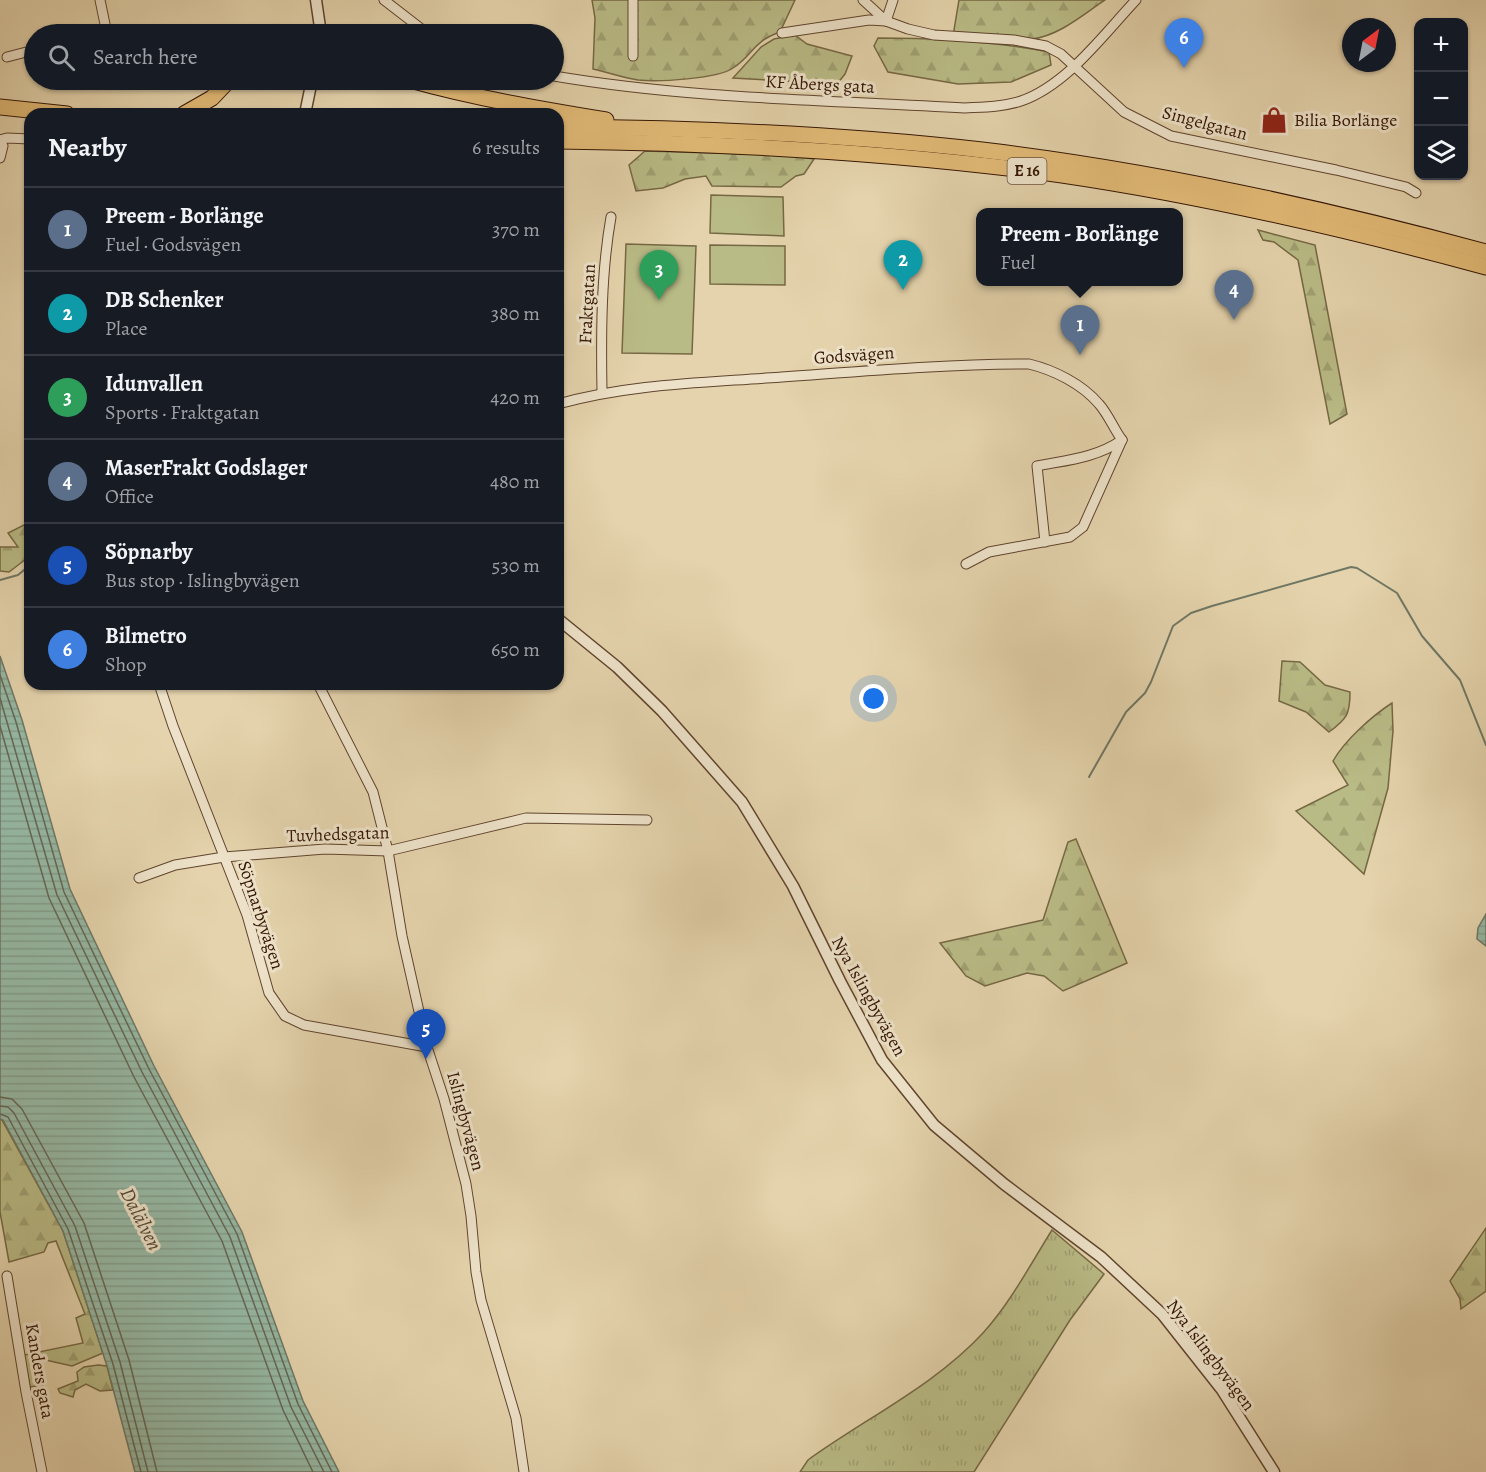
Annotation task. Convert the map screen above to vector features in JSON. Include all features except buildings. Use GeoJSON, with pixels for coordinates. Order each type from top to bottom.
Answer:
{"type":"FeatureCollection","features":[{"type":"Feature","properties":{"kind":"highway"},"geometry":{"type":"LineString","coordinates":[[194,108],[212,98],[220,90]]}},
{"type":"Feature","properties":{"kind":"highway"},"geometry":{"type":"LineString","coordinates":[[448,90],[528,108]]}},
{"type":"Feature","properties":{"kind":"highway"},"geometry":{"type":"LineString","coordinates":[[0,107],[24,110]]}},
{"type":"Feature","properties":{"kind":"highway"},"geometry":{"type":"LineString","coordinates":[[564,113],[662,128]]}},
{"type":"Feature","properties":{"kind":"highway"},"geometry":{"type":"LineString","coordinates":[[0,117],[24,120]]}},
{"type":"Feature","properties":{"kind":"highway","name":"E 16"},"geometry":{"type":"LineString","coordinates":[[564,127],[662,128],[805,134],[895,141],[1065,161],[1215,187],[1312,207],[1486,252]]}},
{"type":"Feature","properties":{"kind":"highway","name":"E 16"},"geometry":{"type":"LineString","coordinates":[[564,141],[663,142],[803,149],[892,156],[1063,176],[1212,201],[1309,221],[1486,267]]}},
{"type":"Feature","properties":{"kind":"street"},"geometry":{"type":"LineString","coordinates":[[100,0],[105,24]]}},
{"type":"Feature","properties":{"kind":"street"},"geometry":{"type":"LineString","coordinates":[[316,0],[319,24]]}},
{"type":"Feature","properties":{"kind":"street"},"geometry":{"type":"LineString","coordinates":[[384,0],[415,24]]}},
{"type":"Feature","properties":{"kind":"street"},"geometry":{"type":"LineString","coordinates":[[633,0],[633,56]]}},
{"type":"Feature","properties":{"kind":"street"},"geometry":{"type":"LineString","coordinates":[[863,0],[886,21]]}},
{"type":"Feature","properties":{"kind":"street"},"geometry":{"type":"LineString","coordinates":[[886,21],[893,0]]}},
{"type":"Feature","properties":{"kind":"street","name":"KF Åbergs gata"},"geometry":{"type":"LineString","coordinates":[[564,78],[626,87],[696,93],[965,108],[1005,105],[1021,101],[1048,87],[1074,66],[1136,0]]}},
{"type":"Feature","properties":{"kind":"street"},"geometry":{"type":"LineString","coordinates":[[315,24],[317,17]]}},
{"type":"Feature","properties":{"kind":"street"},"geometry":{"type":"LineString","coordinates":[[782,33],[869,20],[886,21]]}},
{"type":"Feature","properties":{"kind":"street","name":"Singelgatan"},"geometry":{"type":"LineString","coordinates":[[886,21],[934,35],[1038,43],[1055,50],[1124,112],[1171,136],[1336,170],[1406,187],[1416,193]]}},
{"type":"Feature","properties":{"kind":"street"},"geometry":{"type":"LineString","coordinates":[[8,57],[24,53]]}},
{"type":"Feature","properties":{"kind":"street"},"geometry":{"type":"LineString","coordinates":[[306,108],[309,90]]}},
{"type":"Feature","properties":{"kind":"street"},"geometry":{"type":"LineString","coordinates":[[0,158],[3,146],[0,140],[24,139]]}},
{"type":"Feature","properties":{"kind":"street","name":"Fraktgatan"},"geometry":{"type":"LineString","coordinates":[[602,392],[607,239],[611,217]]}},
{"type":"Feature","properties":{"kind":"street","name":"Godsvägen"},"geometry":{"type":"LineString","coordinates":[[564,402],[602,392],[893,368],[1029,364],[1040,366],[1074,383],[1099,404],[1122,440]]}},
{"type":"Feature","properties":{"kind":"street"},"geometry":{"type":"LineString","coordinates":[[966,564],[989,552],[1070,537],[1083,527],[1122,440]]}},
{"type":"Feature","properties":{"kind":"street"},"geometry":{"type":"LineString","coordinates":[[1045,542],[1037,466],[1107,451],[1122,440]]}},
{"type":"Feature","properties":{"kind":"street","name":"Nya Islingbyvägen"},"geometry":{"type":"LineString","coordinates":[[564,624],[617,667],[654,704],[742,801],[793,886],[882,1060],[934,1125],[1004,1184],[1101,1257],[1162,1314],[1222,1390],[1274,1472]]}},
{"type":"Feature","properties":{"kind":"street","name":"Söpnarbyvägen"},"geometry":{"type":"LineString","coordinates":[[161,690],[247,915],[269,993],[285,1016],[304,1025],[427,1047]]}},
{"type":"Feature","properties":{"kind":"street","name":"Islingbyvägen"},"geometry":{"type":"LineString","coordinates":[[321,690],[373,792],[388,851],[402,936],[427,1047],[444,1099],[466,1184],[481,1300],[516,1418],[525,1472]]}},
{"type":"Feature","properties":{"kind":"street","name":"Tuvhedsgatan"},"geometry":{"type":"LineString","coordinates":[[139,878],[175,865],[224,857],[325,849],[388,851],[526,818],[647,820]]}},
{"type":"Feature","properties":{"kind":"street","name":"Kanders gata"},"geometry":{"type":"LineString","coordinates":[[7,1276],[42,1472]]}},
{"type":"Feature","properties":{"kind":"green space"},"geometry":{"type":"Polygon","coordinates":[[[592,0],[795,0],[780,32],[758,44],[733,68],[702,77],[647,81],[593,69],[595,18],[592,0]]]}},
{"type":"Feature","properties":{"kind":"green space"},"geometry":{"type":"Polygon","coordinates":[[[959,0],[1105,0],[1071,24],[1052,34],[1032,39],[1013,40],[953,36],[959,0]]]}},
{"type":"Feature","properties":{"kind":"green space"},"geometry":{"type":"Polygon","coordinates":[[[795,35],[807,44],[852,56],[845,74],[837,84],[733,78],[761,47],[774,39],[795,35]]]}},
{"type":"Feature","properties":{"kind":"green space"},"geometry":{"type":"Polygon","coordinates":[[[878,38],[964,41],[1028,48],[1049,52],[1051,65],[1011,82],[958,84],[888,72],[874,46],[878,38]]]}},
{"type":"Feature","properties":{"kind":"green space"},"geometry":{"type":"Polygon","coordinates":[[[645,151],[783,155],[814,159],[804,174],[796,176],[781,187],[712,186],[706,176],[685,179],[663,188],[636,191],[629,165],[645,151]]]}},
{"type":"Feature","properties":{"kind":"green space"},"geometry":{"type":"Polygon","coordinates":[[[711,195],[783,197],[784,236],[710,233],[711,195]]]}},
{"type":"Feature","properties":{"kind":"green space"},"geometry":{"type":"Polygon","coordinates":[[[1258,230],[1315,245],[1347,414],[1330,424],[1298,260],[1274,242],[1263,240],[1258,230]]]}},
{"type":"Feature","properties":{"kind":"green space"},"geometry":{"type":"Polygon","coordinates":[[[626,244],[696,246],[692,354],[622,353],[626,244]]]}},
{"type":"Feature","properties":{"kind":"green space"},"geometry":{"type":"Polygon","coordinates":[[[710,245],[785,246],[785,285],[710,284],[710,245]]]}},
{"type":"Feature","properties":{"kind":"green space"},"geometry":{"type":"Polygon","coordinates":[[[24,525],[24,561],[9,572],[0,571],[0,547],[18,547],[8,533],[24,525]]]}},
{"type":"Feature","properties":{"kind":"green space"},"geometry":{"type":"Polygon","coordinates":[[[1282,661],[1300,662],[1325,685],[1350,692],[1346,715],[1329,732],[1306,712],[1279,701],[1282,661]]]}},
{"type":"Feature","properties":{"kind":"green space"},"geometry":{"type":"Polygon","coordinates":[[[1392,703],[1393,731],[1388,788],[1364,874],[1296,811],[1348,785],[1333,761],[1344,745],[1360,729],[1392,703]]]}},
{"type":"Feature","properties":{"kind":"green space"},"geometry":{"type":"Polygon","coordinates":[[[1076,839],[1127,963],[1063,991],[1044,976],[1027,973],[985,986],[966,976],[940,943],[1043,920],[1068,842],[1076,839]]]}},
{"type":"Feature","properties":{"kind":"green space"},"geometry":{"type":"Polygon","coordinates":[[[0,1119],[63,1231],[103,1353],[72,1366],[41,1359],[43,1385],[30,1387],[24,1355],[83,1343],[76,1318],[85,1314],[56,1241],[48,1243],[44,1252],[9,1262],[0,1212],[0,1119]]]}},
{"type":"Feature","properties":{"kind":"green space"},"geometry":{"type":"Polygon","coordinates":[[[1486,1228],[1486,1291],[1461,1309],[1460,1299],[1450,1281],[1486,1228]]]}},
{"type":"Feature","properties":{"kind":"green space"},"geometry":{"type":"Polygon","coordinates":[[[1052,1230],[1104,1274],[1070,1320],[974,1472],[800,1472],[808,1460],[899,1401],[964,1352],[1002,1309],[1052,1230]]]}},
{"type":"Feature","properties":{"kind":"green space"},"geometry":{"type":"Polygon","coordinates":[[[107,1366],[113,1390],[100,1391],[86,1384],[75,1390],[73,1397],[60,1393],[58,1389],[78,1381],[77,1372],[84,1367],[107,1366]]]}},
{"type":"Feature","properties":{"kind":"water","name":"Dalälven"},"geometry":{"type":"Polygon","coordinates":[[[0,656],[22,720],[70,889],[154,1066],[242,1232],[303,1401],[339,1472],[135,1472],[107,1366],[63,1231],[3,1120],[0,1119],[0,656]]]}},
{"type":"Feature","properties":{"kind":"water"},"geometry":{"type":"Polygon","coordinates":[[[1486,914],[1486,946],[1477,939],[1478,928],[1486,914]]]}},
{"type":"Feature","properties":{"kind":"waterway"},"geometry":{"type":"LineString","coordinates":[[1089,777],[1126,712],[1145,693],[1173,626],[1191,613],[1212,606],[1351,567],[1357,568],[1397,593],[1422,636],[1460,680],[1486,745]]}},
{"type":"Feature","properties":{"kind":"waterway"},"geometry":{"type":"LineString","coordinates":[[0,580],[18,575],[24,570]]}},
{"type":"Feature","properties":{"kind":"place","name":"Bilmetro"},"geometry":{"type":"Point","coordinates":[1184,68]}},
{"type":"Feature","properties":{"kind":"place","name":"Bilia Borlänge"},"geometry":{"type":"Point","coordinates":[1274,120]}},
{"type":"Feature","properties":{"kind":"place","name":"DB Schenker"},"geometry":{"type":"Point","coordinates":[903,290]}},
{"type":"Feature","properties":{"kind":"place","name":"Idunvallen"},"geometry":{"type":"Point","coordinates":[659,300]}},
{"type":"Feature","properties":{"kind":"place","name":"MaserFrakt Godslager"},"geometry":{"type":"Point","coordinates":[1234,320]}},
{"type":"Feature","properties":{"kind":"place","name":"Preem - Borlänge"},"geometry":{"type":"Point","coordinates":[1080,355]}},
{"type":"Feature","properties":{"kind":"place","name":"Söpnarby"},"geometry":{"type":"Point","coordinates":[426,1059]}}]}
